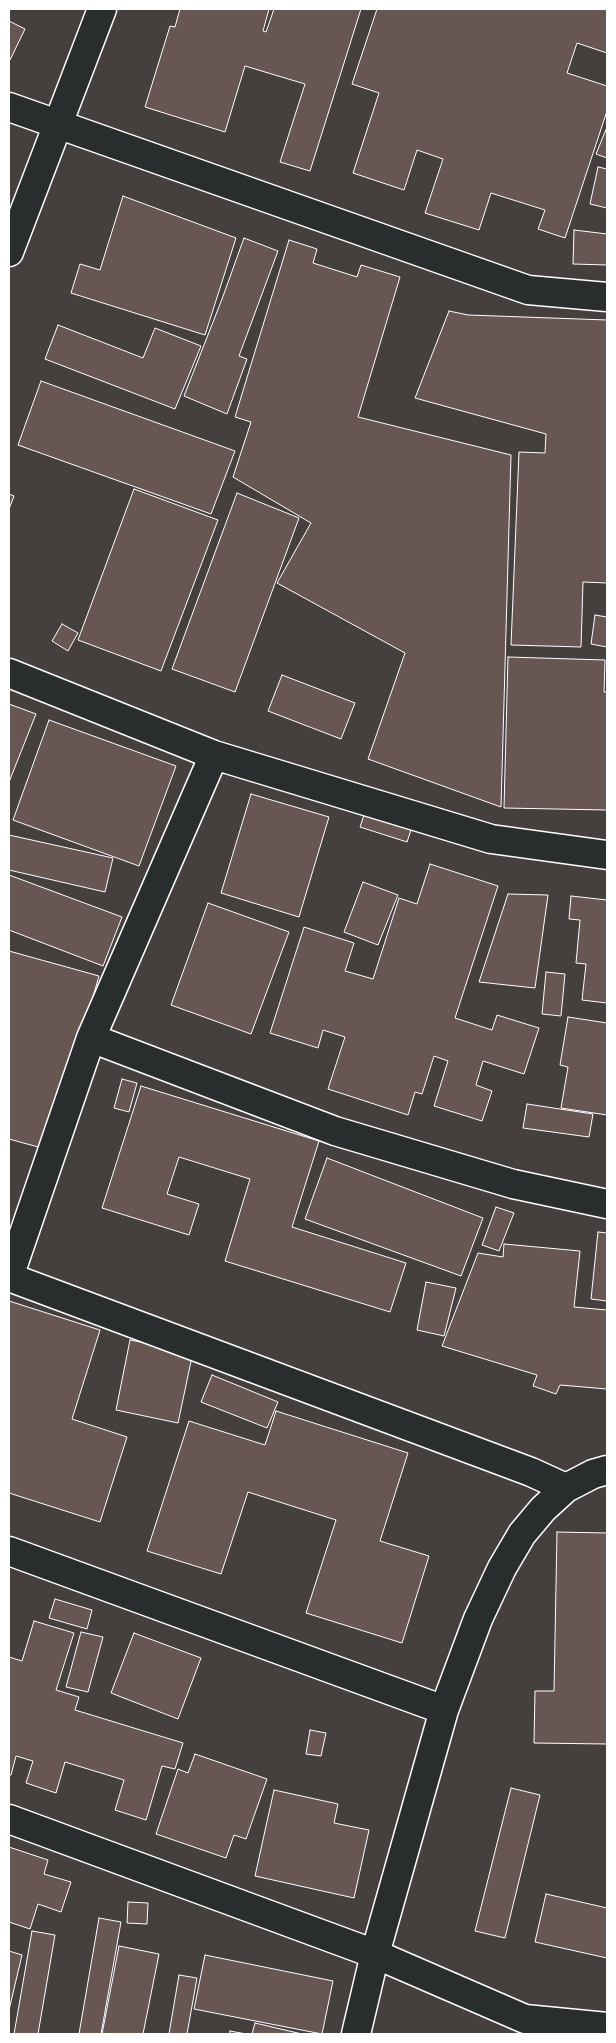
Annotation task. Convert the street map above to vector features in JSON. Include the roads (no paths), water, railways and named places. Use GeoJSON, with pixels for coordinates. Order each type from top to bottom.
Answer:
{"type":"FeatureCollection","features":[{"type":"Feature","properties":{"kind":"street"},"geometry":{"type":"LineString","coordinates":[[9,252],[102,9]]}},
{"type":"Feature","properties":{"kind":"street"},"geometry":{"type":"LineString","coordinates":[[9,107],[528,290],[607,297]]}},
{"type":"Feature","properties":{"kind":"street"},"geometry":{"type":"LineString","coordinates":[[9,673],[214,755],[491,840],[607,855]]}},
{"type":"Feature","properties":{"kind":"street"},"geometry":{"type":"LineString","coordinates":[[214,755],[91,1038],[9,1277],[531,1472],[566,1488]]}},
{"type":"Feature","properties":{"kind":"street"},"geometry":{"type":"LineString","coordinates":[[91,1038],[335,1131],[513,1184],[607,1204]]}},
{"type":"Feature","properties":{"kind":"street"},"geometry":{"type":"LineString","coordinates":[[356,2034],[375,1954],[444,1710],[478,1619],[502,1568],[522,1534],[543,1509],[566,1488],[593,1474],[607,1470]]}},
{"type":"Feature","properties":{"kind":"street"},"geometry":{"type":"LineString","coordinates":[[9,1551],[444,1710]]}},
{"type":"Feature","properties":{"kind":"street"},"geometry":{"type":"LineString","coordinates":[[9,1819],[375,1954],[526,2019],[607,2028]]}}]}
